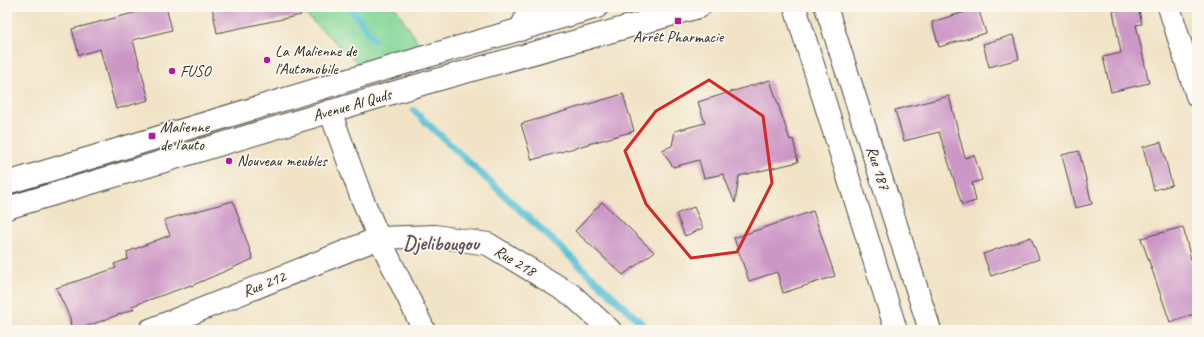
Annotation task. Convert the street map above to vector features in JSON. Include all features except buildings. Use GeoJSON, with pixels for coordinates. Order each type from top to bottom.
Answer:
{"type":"FeatureCollection","features":[{"type":"Feature","properties":{"kind":"street"},"geometry":{"type":"LineString","coordinates":[[520,30],[531,7]]}},
{"type":"Feature","properties":{"kind":"street","name":"Avenue Al Quds"},"geometry":{"type":"LineString","coordinates":[[7,183],[597,7]]}},
{"type":"Feature","properties":{"kind":"street","name":"Avenue Al Quds"},"geometry":{"type":"LineString","coordinates":[[7,208],[429,82],[699,7]]}},
{"type":"Feature","properties":{"kind":"street","name":"Rue 187"},"geometry":{"type":"LineString","coordinates":[[796,7],[896,330]]}},
{"type":"Feature","properties":{"kind":"street","name":"Rue 187"},"geometry":{"type":"LineString","coordinates":[[826,7],[930,330]]}},
{"type":"Feature","properties":{"kind":"street"},"geometry":{"type":"LineString","coordinates":[[1169,7],[1197,96]]}},
{"type":"Feature","properties":{"kind":"street"},"geometry":{"type":"LineString","coordinates":[[330,111],[361,196],[379,238],[424,330]]}},
{"type":"Feature","properties":{"kind":"street","name":"Rue 218"},"geometry":{"type":"LineString","coordinates":[[379,238],[435,236],[488,244],[572,295],[610,330]]}},
{"type":"Feature","properties":{"kind":"street","name":"Rue 212"},"geometry":{"type":"LineString","coordinates":[[150,330],[379,238]]}},
{"type":"Feature","properties":{"kind":"highlighted area"},"geometry":{"type":"Polygon","coordinates":[[[709,80],[763,116],[772,183],[737,252],[691,258],[646,204],[625,151],[656,111],[709,80]]]}},
{"type":"Feature","properties":{"kind":"green space"},"geometry":{"type":"Polygon","coordinates":[[[297,7],[395,7],[422,48],[361,66],[297,7]]]}},
{"type":"Feature","properties":{"kind":"waterway"},"geometry":{"type":"LineString","coordinates":[[350,7],[374,40]]}},
{"type":"Feature","properties":{"kind":"waterway"},"geometry":{"type":"LineString","coordinates":[[414,111],[649,330]]}},
{"type":"Feature","properties":{"kind":"place","name":"Arrêt Pharmacie"},"geometry":{"type":"Point","coordinates":[678,21]}},
{"type":"Feature","properties":{"kind":"place","name":"La Malienne de l'Automobile"},"geometry":{"type":"Point","coordinates":[267,60]}},
{"type":"Feature","properties":{"kind":"place","name":"FUSO"},"geometry":{"type":"Point","coordinates":[172,71]}},
{"type":"Feature","properties":{"kind":"place","name":"Malienne de l'auto"},"geometry":{"type":"Point","coordinates":[152,136]}},
{"type":"Feature","properties":{"kind":"place","name":"Nouveau meubles"},"geometry":{"type":"Point","coordinates":[229,161]}},
{"type":"Feature","properties":{"kind":"district","name":"Djelibougou"},"geometry":{"type":"Point","coordinates":[441,243]}}]}
